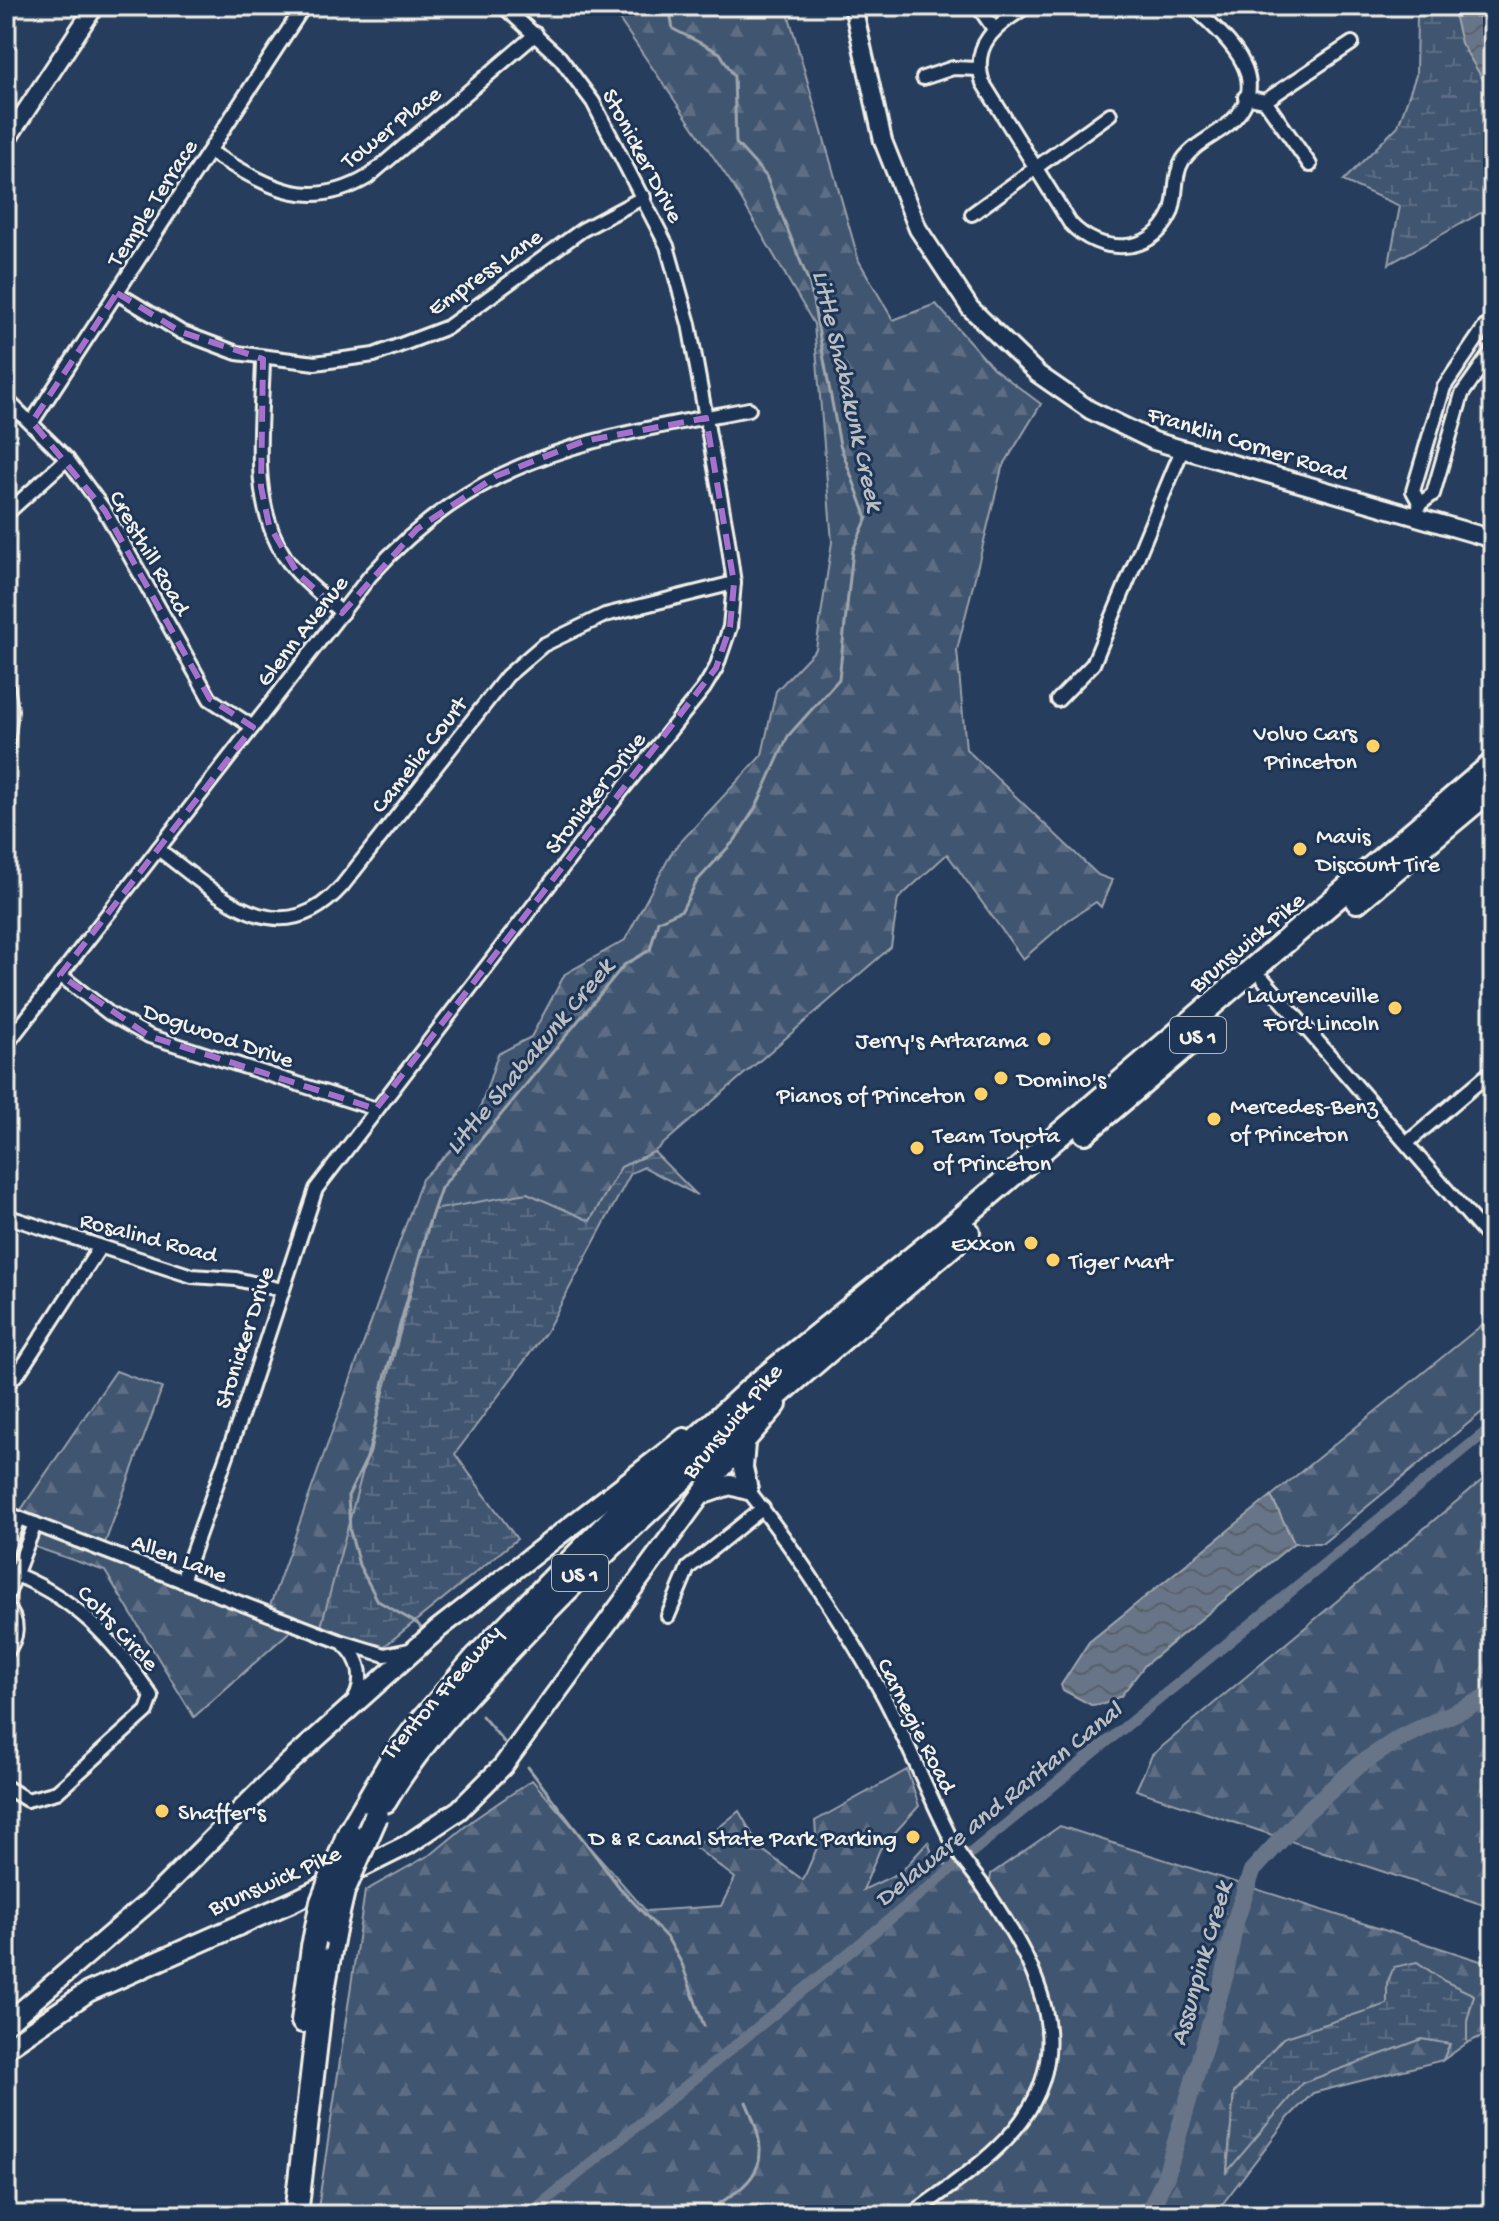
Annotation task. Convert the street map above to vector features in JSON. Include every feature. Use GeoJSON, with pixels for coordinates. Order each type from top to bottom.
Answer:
{"type":"FeatureCollection","features":[{"type":"Feature","properties":{"kind":"highway","name":"Brunswick Pike"},"geometry":{"type":"LineString","coordinates":[[751,1389],[968,1212],[1493,764]]}},
{"type":"Feature","properties":{"kind":"highway","name":"Brunswick Pike"},"geometry":{"type":"LineString","coordinates":[[817,1360],[1493,787]]}},
{"type":"Feature","properties":{"kind":"highway","name":"Trenton Freeway"},"geometry":{"type":"LineString","coordinates":[[296,2215],[320,2007],[333,1934],[343,1891],[376,1816],[394,1784],[434,1731],[583,1570],[817,1360]]}},
{"type":"Feature","properties":{"kind":"highway","name":"Trenton Freeway"},"geometry":{"type":"LineString","coordinates":[[282,2215],[313,1947],[322,1902],[349,1833],[390,1763],[476,1658],[641,1490],[751,1389]]}},
{"type":"Feature","properties":{"kind":"main road"},"geometry":{"type":"LineString","coordinates":[[6,141],[95,6]]}},
{"type":"Feature","properties":{"kind":"main road","name":"Franklin Corner Road"},"geometry":{"type":"LineString","coordinates":[[853,6],[892,171],[918,229],[951,283],[991,332],[1064,393],[1118,425],[1182,450],[1418,511],[1493,539]]}},
{"type":"Feature","properties":{"kind":"main road","name":"Brunswick Pike"},"geometry":{"type":"LineString","coordinates":[[6,2048],[53,2013],[116,1978],[294,1901],[393,1852],[459,1810],[510,1757],[701,1495],[817,1360]]}},
{"type":"Feature","properties":{"kind":"main road","name":"Brunswick Pike"},"geometry":{"type":"LineString","coordinates":[[6,2024],[151,1900],[351,1705],[438,1629],[751,1389]]}},
{"type":"Feature","properties":{"kind":"main road"},"geometry":{"type":"LineString","coordinates":[[701,1495],[730,1485],[748,1490],[743,1468],[745,1443]]}},
{"type":"Feature","properties":{"kind":"street","name":"Temple Terrace"},"geometry":{"type":"LineString","coordinates":[[32,422],[304,6]]}},
{"type":"Feature","properties":{"kind":"street","name":"Stonicker Drive"},"geometry":{"type":"LineString","coordinates":[[182,1581],[246,1402],[316,1189],[704,688],[724,648],[734,605],[734,583],[706,418],[680,287],[644,197],[593,102],[536,34],[503,6]]}},
{"type":"Feature","properties":{"kind":"street"},"geometry":{"type":"LineString","coordinates":[[978,6],[994,29]]}},
{"type":"Feature","properties":{"kind":"street"},"geometry":{"type":"LineString","coordinates":[[1027,6],[994,29],[982,45],[979,69],[983,83],[1078,232],[1101,245],[1135,245],[1156,233],[1170,215],[1176,178],[1184,158],[1230,123],[1245,97],[1248,79],[1241,56],[1192,6]]}},
{"type":"Feature","properties":{"kind":"street","name":"Tower Place"},"geometry":{"type":"LineString","coordinates":[[210,152],[281,190],[313,195],[340,190],[368,177],[536,34]]}},
{"type":"Feature","properties":{"kind":"street"},"geometry":{"type":"LineString","coordinates":[[1265,101],[1352,43]]}},
{"type":"Feature","properties":{"kind":"street"},"geometry":{"type":"LineString","coordinates":[[923,78],[953,68],[979,69]]}},
{"type":"Feature","properties":{"kind":"street"},"geometry":{"type":"LineString","coordinates":[[1245,97],[1265,101],[1310,165]]}},
{"type":"Feature","properties":{"kind":"street"},"geometry":{"type":"LineString","coordinates":[[972,214],[1110,114]]}},
{"type":"Feature","properties":{"kind":"street","name":"Empress Lane"},"geometry":{"type":"LineString","coordinates":[[117,293],[181,332],[208,344],[263,359],[345,361],[386,352],[426,338],[469,314],[582,230],[644,197]]}},
{"type":"Feature","properties":{"kind":"street"},"geometry":{"type":"LineString","coordinates":[[1418,511],[1413,491],[1444,387],[1485,327],[1493,322]]}},
{"type":"Feature","properties":{"kind":"street"},"geometry":{"type":"LineString","coordinates":[[1418,511],[1433,494],[1469,381],[1493,350]]}},
{"type":"Feature","properties":{"kind":"street"},"geometry":{"type":"LineString","coordinates":[[263,359],[261,487],[269,525],[298,574],[342,613]]}},
{"type":"Feature","properties":{"kind":"street"},"geometry":{"type":"LineString","coordinates":[[1452,375],[1469,381]]}},
{"type":"Feature","properties":{"kind":"street","name":"Cresthill Road"},"geometry":{"type":"LineString","coordinates":[[6,399],[67,459],[119,534],[202,689],[219,708],[253,727]]}},
{"type":"Feature","properties":{"kind":"street","name":"Glenn Avenue"},"geometry":{"type":"LineString","coordinates":[[6,1045],[370,576],[417,529],[496,476],[584,441],[749,409]]}},
{"type":"Feature","properties":{"kind":"street"},"geometry":{"type":"LineString","coordinates":[[1436,415],[1454,421]]}},
{"type":"Feature","properties":{"kind":"street"},"geometry":{"type":"LineString","coordinates":[[1058,700],[1093,664],[1182,450]]}},
{"type":"Feature","properties":{"kind":"street"},"geometry":{"type":"LineString","coordinates":[[1424,456],[1442,461]]}},
{"type":"Feature","properties":{"kind":"street"},"geometry":{"type":"LineString","coordinates":[[6,514],[67,459]]}},
{"type":"Feature","properties":{"kind":"street","name":"Camelia Court"},"geometry":{"type":"LineString","coordinates":[[158,849],[250,914],[277,919],[306,914],[320,907],[342,886],[507,676],[543,645],[605,615],[734,583]]}},
{"type":"Feature","properties":{"kind":"street"},"geometry":{"type":"LineString","coordinates":[[6,680],[11,710],[6,754]]}},
{"type":"Feature","properties":{"kind":"street","name":"Dogwood Drive"},"geometry":{"type":"LineString","coordinates":[[60,975],[110,1014],[149,1036],[376,1109]]}},
{"type":"Feature","properties":{"kind":"street"},"geometry":{"type":"LineString","coordinates":[[1264,980],[1493,1243]]}},
{"type":"Feature","properties":{"kind":"street"},"geometry":{"type":"LineString","coordinates":[[1407,1143],[1493,1070]]}},
{"type":"Feature","properties":{"kind":"street","name":"Rosalind Road"},"geometry":{"type":"LineString","coordinates":[[6,1216],[192,1276],[236,1279],[282,1290]]}},
{"type":"Feature","properties":{"kind":"street"},"geometry":{"type":"LineString","coordinates":[[6,1385],[19,1372],[100,1247]]}},
{"type":"Feature","properties":{"kind":"street","name":"Carnegie Road"},"geometry":{"type":"LineString","coordinates":[[748,1490],[763,1508],[878,1688],[955,1847],[994,1904],[1039,1989],[1047,2016],[1047,2063],[1036,2100],[1018,2127],[998,2147],[911,2215]]}},
{"type":"Feature","properties":{"kind":"street"},"geometry":{"type":"LineString","coordinates":[[668,1616],[688,1568],[763,1508]]}},
{"type":"Feature","properties":{"kind":"street"},"geometry":{"type":"LineString","coordinates":[[6,1552],[12,1515]]}},
{"type":"Feature","properties":{"kind":"street","name":"Allen Lane"},"geometry":{"type":"LineString","coordinates":[[12,1515],[339,1641],[385,1655],[419,1646]]}},
{"type":"Feature","properties":{"kind":"street"},"geometry":{"type":"LineString","coordinates":[[6,1599],[11,1572],[35,1524]]}},
{"type":"Feature","properties":{"kind":"street","name":"Colts Circle"},"geometry":{"type":"LineString","coordinates":[[6,1787],[27,1800],[57,1792],[147,1711],[152,1697],[133,1668],[62,1596],[11,1572]]}},
{"type":"Feature","properties":{"kind":"street"},"geometry":{"type":"LineString","coordinates":[[6,1606],[16,1622],[16,1633],[6,1653]]}},
{"type":"Feature","properties":{"kind":"street"},"geometry":{"type":"LineString","coordinates":[[339,1641],[349,1649],[359,1665],[360,1686],[351,1705]]}},
{"type":"Feature","properties":{"kind":"highlighted area"},"geometry":{"type":"Polygon","coordinates":[[[117,293],[181,332],[263,359],[261,487],[269,525],[298,574],[342,613],[417,529],[496,476],[584,441],[706,418],[734,583],[730,627],[716,668],[376,1109],[149,1036],[60,975],[253,727],[210,699],[105,511],[32,422],[117,293]]]}},
{"type":"Feature","properties":{"kind":"green space"},"geometry":{"type":"Polygon","coordinates":[[[610,6],[786,6],[859,261],[893,320],[936,304],[993,368],[1041,404],[1002,468],[957,650],[966,749],[1098,875],[1112,880],[1101,907],[1096,902],[1067,921],[1023,959],[947,854],[898,899],[891,947],[654,1152],[621,1167],[590,1221],[527,1193],[344,1551],[319,1634],[296,1626],[194,1717],[105,1571],[6,1537],[6,1517],[14,1520],[116,1371],[162,1388],[101,1554],[266,1617],[422,1179],[474,1127],[498,1054],[531,1037],[565,974],[625,940],[673,850],[762,755],[776,691],[816,649],[832,542],[814,324],[734,187],[610,6]]]}},
{"type":"Feature","properties":{"kind":"green space"},"geometry":{"type":"Polygon","coordinates":[[[1434,6],[1493,6],[1493,206],[1389,264],[1400,206],[1343,181],[1398,126],[1416,75],[1417,16],[1434,6]]]}},
{"type":"Feature","properties":{"kind":"green space"},"geometry":{"type":"Polygon","coordinates":[[[654,1152],[697,1195],[644,1167],[631,1173],[546,1332],[455,1454],[517,1539],[371,1657],[319,1634],[433,1210],[527,1193],[590,1221],[621,1167],[654,1152]]]}},
{"type":"Feature","properties":{"kind":"green space"},"geometry":{"type":"Polygon","coordinates":[[[1493,1316],[1493,1403],[1323,1543],[1294,1543],[1271,1496],[1493,1316]]]}},
{"type":"Feature","properties":{"kind":"green space"},"geometry":{"type":"Polygon","coordinates":[[[1493,1471],[1493,1908],[1136,1790],[1152,1755],[1493,1471]]]}},
{"type":"Feature","properties":{"kind":"green space"},"geometry":{"type":"Polygon","coordinates":[[[907,1770],[919,1806],[880,1849],[863,1890],[901,1872],[928,1842],[935,1861],[990,1881],[991,1874],[1060,1826],[1493,1965],[1493,2031],[1467,2043],[1467,2021],[1474,1995],[1444,1981],[1417,1962],[1387,1983],[1388,2004],[1283,2038],[1234,2093],[1227,2170],[1302,2083],[1422,2039],[1450,2043],[1443,2060],[1313,2093],[1289,2117],[1214,2215],[317,2215],[365,1891],[433,1853],[473,1820],[532,1780],[646,1911],[721,1906],[735,1878],[695,1847],[739,1811],[760,1848],[803,1880],[817,1848],[815,1821],[907,1770]]]}},
{"type":"Feature","properties":{"kind":"green space"},"geometry":{"type":"Polygon","coordinates":[[[1417,1962],[1444,1981],[1474,1995],[1467,2021],[1467,2043],[1443,2060],[1450,2044],[1422,2039],[1302,2083],[1227,2172],[1234,2093],[1283,2038],[1387,2004],[1387,1983],[1394,1967],[1417,1962]]]}},
{"type":"Feature","properties":{"kind":"water"},"geometry":{"type":"Polygon","coordinates":[[[1462,6],[1493,6],[1493,96],[1461,43],[1455,18],[1462,6]]]}},
{"type":"Feature","properties":{"kind":"water"},"geometry":{"type":"Polygon","coordinates":[[[1271,1496],[1294,1543],[1145,1665],[1121,1696],[1104,1704],[1091,1705],[1063,1690],[1061,1685],[1089,1642],[1271,1496]]]}},
{"type":"Feature","properties":{"kind":"waterway","name":"Little Shabakunk Creek"},"geometry":{"type":"LineString","coordinates":[[423,1631],[418,1624],[378,1601],[359,1565],[350,1531],[348,1496],[370,1452],[384,1381],[441,1188],[624,965],[650,950],[658,921],[682,910],[697,881],[735,840],[757,805],[788,736],[839,679],[853,550],[867,518],[840,445],[810,285],[766,176],[736,143],[734,76],[720,53],[673,29],[669,6]]}},
{"type":"Feature","properties":{"kind":"waterway","name":"Delaware and Raritan Canal"},"geometry":{"type":"LineString","coordinates":[[528,2215],[1493,1426]]}},
{"type":"Feature","properties":{"kind":"waterway","name":"Assunpink Creek"},"geometry":{"type":"LineString","coordinates":[[1142,2215],[1152,2206],[1166,2176],[1225,1974],[1235,1922],[1252,1871],[1306,1812],[1359,1765],[1400,1738],[1493,1695]]}},
{"type":"Feature","properties":{"kind":"waterway","name":"Little Shabakunk Creek"},"geometry":{"type":"LineString","coordinates":[[482,1716],[504,1742]]}},
{"type":"Feature","properties":{"kind":"waterway","name":"Little Shabakunk Creek"},"geometry":{"type":"LineString","coordinates":[[528,1767],[620,1888],[668,1939],[682,1964],[704,2026]]}},
{"type":"Feature","properties":{"kind":"waterway","name":"Little Shabakunk Creek"},"geometry":{"type":"LineString","coordinates":[[700,2215],[735,2193],[756,2170],[760,2158],[759,2142],[746,2102]]}},
{"type":"Feature","properties":{"kind":"place","name":"Volvo Cars Princeton"},"geometry":{"type":"Point","coordinates":[1373,746]}},
{"type":"Feature","properties":{"kind":"place","name":"Mavis Discount Tire"},"geometry":{"type":"Point","coordinates":[1300,849]}},
{"type":"Feature","properties":{"kind":"place","name":"Lawrenceville Ford Lincoln"},"geometry":{"type":"Point","coordinates":[1395,1008]}},
{"type":"Feature","properties":{"kind":"place","name":"Jerry's Artarama"},"geometry":{"type":"Point","coordinates":[1044,1039]}},
{"type":"Feature","properties":{"kind":"place","name":"Domino's"},"geometry":{"type":"Point","coordinates":[1001,1078]}},
{"type":"Feature","properties":{"kind":"place","name":"Pianos of Princeton"},"geometry":{"type":"Point","coordinates":[981,1094]}},
{"type":"Feature","properties":{"kind":"place","name":"Mercedes-Benz of Princeton"},"geometry":{"type":"Point","coordinates":[1214,1119]}},
{"type":"Feature","properties":{"kind":"place","name":"Team Toyota of Princeton"},"geometry":{"type":"Point","coordinates":[917,1148]}},
{"type":"Feature","properties":{"kind":"place","name":"Exxon"},"geometry":{"type":"Point","coordinates":[1031,1243]}},
{"type":"Feature","properties":{"kind":"place","name":"Tiger Mart"},"geometry":{"type":"Point","coordinates":[1053,1260]}},
{"type":"Feature","properties":{"kind":"place","name":"Shaffer's"},"geometry":{"type":"Point","coordinates":[162,1811]}},
{"type":"Feature","properties":{"kind":"place","name":"D & R Canal State Park Parking"},"geometry":{"type":"Point","coordinates":[913,1837]}}]}
